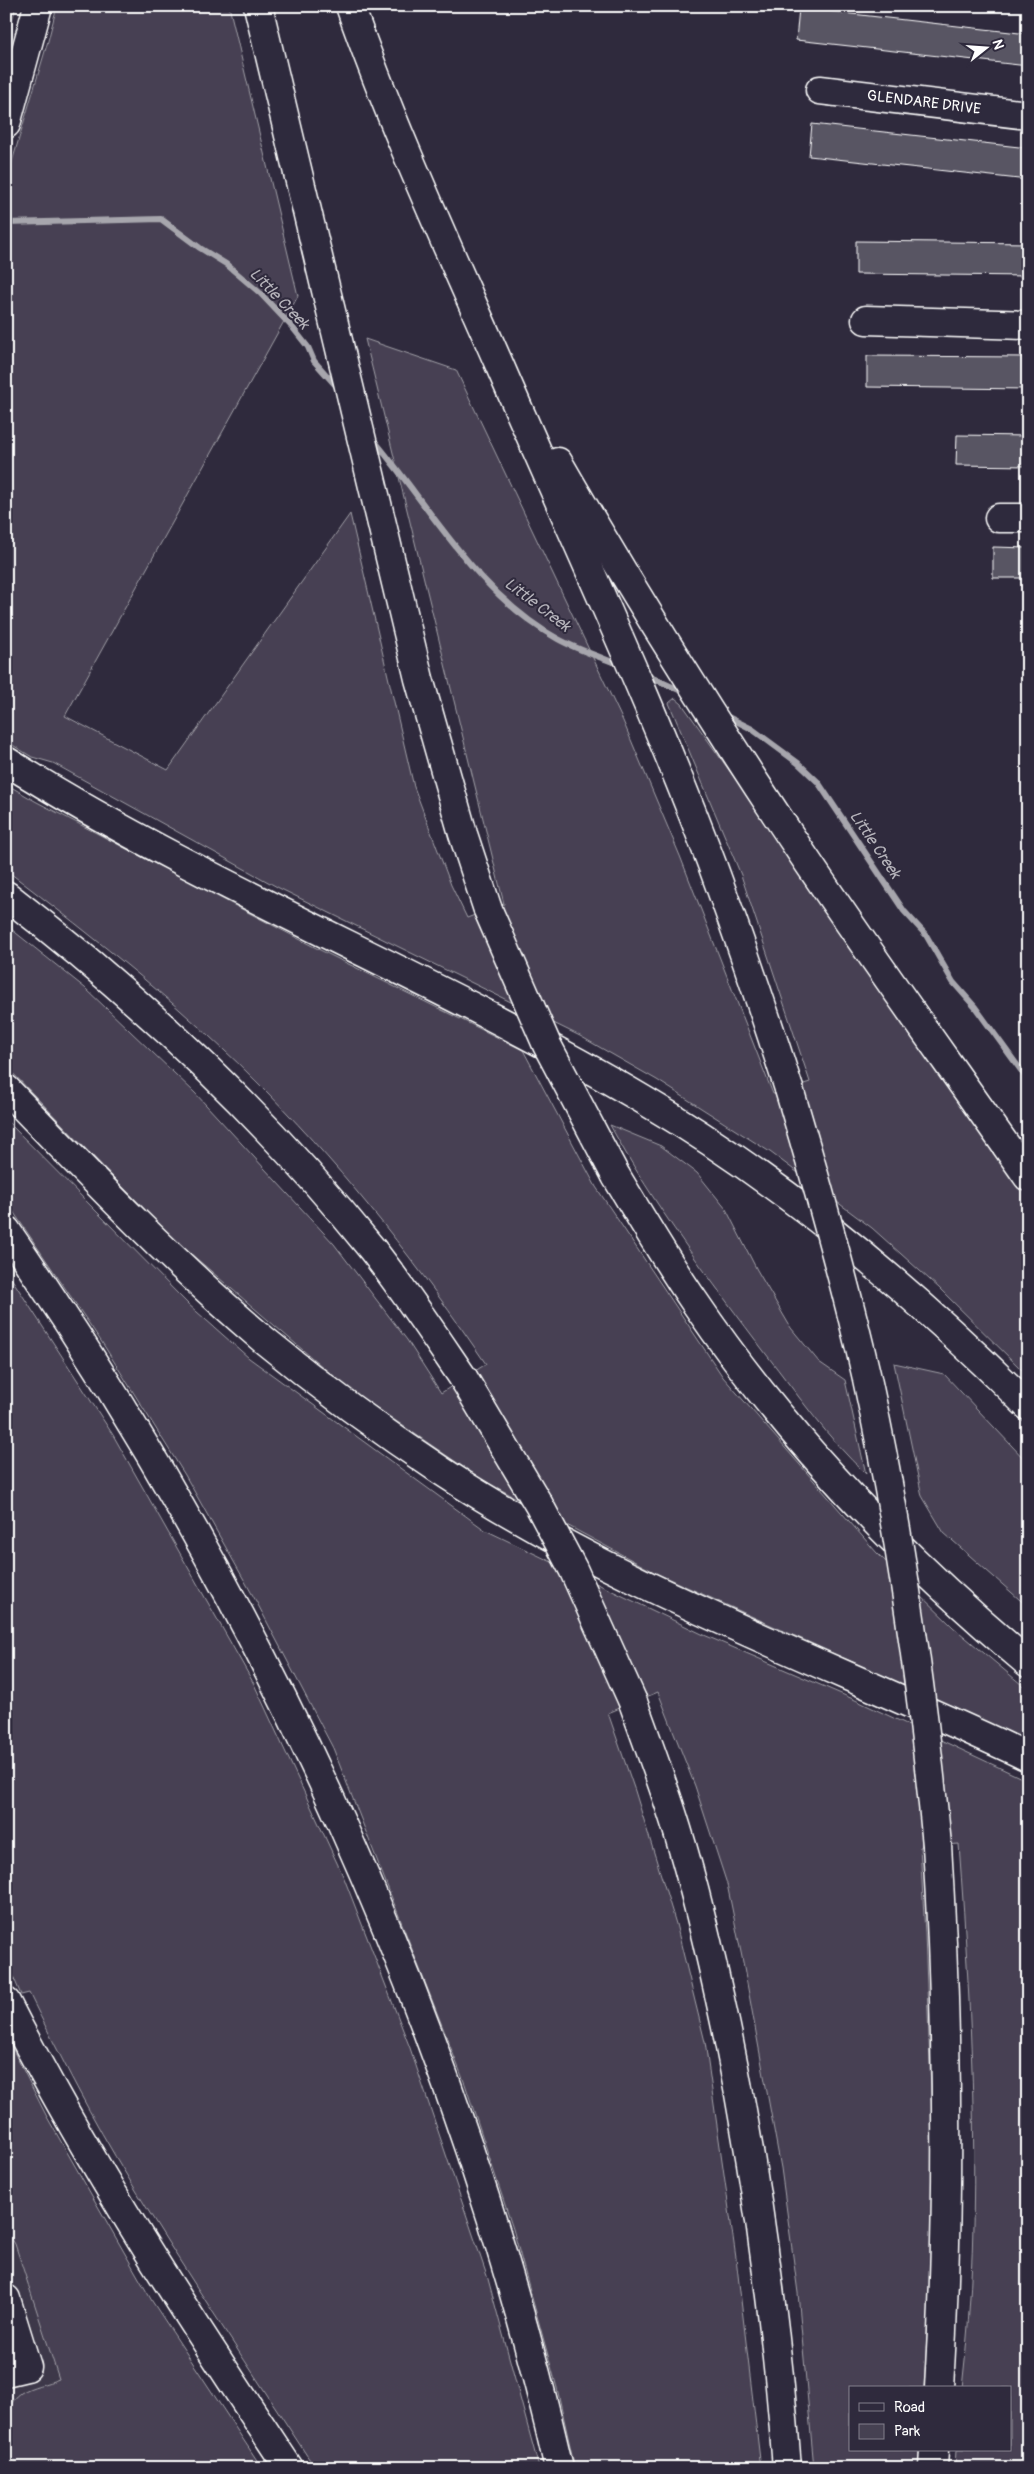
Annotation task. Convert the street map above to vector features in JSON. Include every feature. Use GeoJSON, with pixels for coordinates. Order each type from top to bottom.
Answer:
{"type":"FeatureCollection","features":[{"type":"Feature","properties":{"kind":"main road"},"geometry":{"type":"LineString","coordinates":[[6,124],[38,6]]}},
{"type":"Feature","properties":{"kind":"main road"},"geometry":{"type":"LineString","coordinates":[[258,6],[419,679],[463,834],[488,910],[547,1045],[616,1176],[694,1301],[784,1419],[886,1533],[949,1594],[1028,1663]]}},
{"type":"Feature","properties":{"kind":"main road"},"geometry":{"type":"LineString","coordinates":[[350,6],[400,139],[684,795],[738,935],[789,1089],[849,1302],[881,1448],[917,1658],[937,1845],[945,1994],[948,2119],[947,2250],[939,2386]]}},
{"type":"Feature","properties":{"kind":"main road","name":"GLENDARE DRIVE"},"geometry":{"type":"LineString","coordinates":[[820,90],[1028,115]]}},
{"type":"Feature","properties":{"kind":"main road"},"geometry":{"type":"LineString","coordinates":[[866,320],[1028,325]]}},
{"type":"Feature","properties":{"kind":"main road"},"geometry":{"type":"LineString","coordinates":[[490,344],[617,563],[728,741],[800,851],[1028,1177]]}},
{"type":"Feature","properties":{"kind":"main road"},"geometry":{"type":"LineString","coordinates":[[998,518],[1028,518]]}},
{"type":"Feature","properties":{"kind":"main road"},"geometry":{"type":"LineString","coordinates":[[6,761],[152,846],[580,1063],[701,1136],[773,1184],[834,1229],[947,1327],[1028,1406]]}},
{"type":"Feature","properties":{"kind":"main road"},"geometry":{"type":"LineString","coordinates":[[6,896],[105,974],[168,1030],[276,1138],[372,1250],[420,1314],[464,1378],[556,1537],[604,1635],[633,1702],[677,1829],[697,1901],[738,2086],[757,2199],[772,2310],[787,2468]]}},
{"type":"Feature","properties":{"kind":"main road"},"geometry":{"type":"LineString","coordinates":[[6,1089],[151,1237],[262,1338],[320,1386],[445,1473],[570,1546],[660,1591],[953,1722],[1028,1758]]}},
{"type":"Feature","properties":{"kind":"main road"},"geometry":{"type":"LineString","coordinates":[[6,1230],[103,1374],[166,1478],[264,1659],[322,1777],[371,1888],[449,2090],[518,2304],[559,2468]]}},
{"type":"Feature","properties":{"kind":"main road"},"geometry":{"type":"LineString","coordinates":[[6,2002],[71,2124],[123,2212],[188,2316],[289,2468]]}},
{"type":"Feature","properties":{"kind":"main road"},"geometry":{"type":"LineString","coordinates":[[6,2299],[27,2366],[6,2372]]}},
{"type":"Feature","properties":{"kind":"main road"},"geometry":{"type":"LineString","coordinates":[[933,2468],[934,2452]]}},
{"type":"Feature","properties":{"kind":"shaded area"},"geometry":{"type":"Polygon","coordinates":[[[6,2230],[15,2244],[59,2379],[20,2393],[9,2408],[6,2416],[6,2230]]]}},
{"type":"Feature","properties":{"kind":"green space"},"geometry":{"type":"Polygon","coordinates":[[[6,6],[16,6],[6,43],[6,6]]]}},
{"type":"Feature","properties":{"kind":"green space"},"geometry":{"type":"Polygon","coordinates":[[[57,6],[229,6],[298,296],[65,716],[168,770],[350,514],[414,787],[451,885],[467,918],[504,904],[365,339],[456,370],[623,721],[680,856],[773,1094],[810,1082],[741,875],[669,703],[675,698],[682,704],[1028,1191],[1028,1376],[939,1288],[872,1228],[770,1152],[657,1080],[580,1036],[279,888],[53,763],[32,757],[6,741],[6,182],[57,6]]]}},
{"type":"Feature","properties":{"kind":"green space"},"geometry":{"type":"Polygon","coordinates":[[[6,784],[320,950],[523,1050],[596,1187],[723,1377],[877,1553],[953,1627],[1028,1690],[1028,1744],[972,1716],[658,1574],[481,1479],[346,1387],[169,1235],[6,1066],[6,925],[85,988],[195,1093],[334,1244],[407,1340],[441,1393],[486,1364],[436,1293],[383,1224],[327,1157],[268,1093],[206,1033],[142,977],[6,870],[6,784]]]}},
{"type":"Feature","properties":{"kind":"green space"},"geometry":{"type":"Polygon","coordinates":[[[6,1120],[188,1304],[249,1358],[485,1530],[704,1635],[853,1699],[1028,1781],[1028,2468],[955,2468],[956,2452],[1012,2452],[1012,2386],[962,2386],[972,2252],[974,2184],[968,1980],[959,1844],[920,1847],[935,2197],[924,2386],[849,2386],[849,2452],[921,2452],[920,2468],[814,2468],[798,2293],[781,2168],[744,1967],[727,1884],[695,1786],[658,1692],[608,1713],[635,1791],[676,1924],[705,2042],[736,2258],[761,2468],[575,2468],[557,2388],[513,2229],[465,2084],[333,1748],[256,1601],[185,1475],[103,1344],[6,1201],[6,1120]]]}},
{"type":"Feature","properties":{"kind":"green space"},"geometry":{"type":"Polygon","coordinates":[[[610,1125],[661,1146],[697,1173],[726,1209],[757,1270],[791,1328],[819,1362],[845,1380],[866,1474],[814,1416],[704,1271],[645,1185],[610,1125]]]}},
{"type":"Feature","properties":{"kind":"green space"},"geometry":{"type":"Polygon","coordinates":[[[6,1270],[113,1435],[254,1684],[344,1878],[410,2048],[488,2279],[539,2468],[315,2468],[151,2216],[102,2133],[29,1993],[21,1995],[6,1959],[6,1270]]]}},
{"type":"Feature","properties":{"kind":"green space"},"geometry":{"type":"Polygon","coordinates":[[[894,1363],[944,1374],[1028,1463],[1028,1607],[944,1533],[922,1496],[894,1363]]]}},
{"type":"Feature","properties":{"kind":"green space"},"geometry":{"type":"Polygon","coordinates":[[[6,2036],[47,2117],[152,2301],[262,2468],[6,2468],[5,2438],[7,2417],[14,2399],[25,2391],[59,2379],[15,2244],[6,2230],[6,2036]]]}},
{"type":"Feature","properties":{"kind":"building"},"geometry":{"type":"Polygon","coordinates":[[[799,8],[1028,34],[1028,66],[796,40],[799,8]]]}},
{"type":"Feature","properties":{"kind":"building"},"geometry":{"type":"Polygon","coordinates":[[[812,124],[1028,148],[1028,180],[809,156],[812,124]]]}},
{"type":"Feature","properties":{"kind":"building"},"geometry":{"type":"Polygon","coordinates":[[[856,241],[1028,243],[1028,276],[856,274],[856,241]]]}},
{"type":"Feature","properties":{"kind":"building"},"geometry":{"type":"Polygon","coordinates":[[[867,356],[1028,357],[1028,389],[867,387],[867,356]]]}},
{"type":"Feature","properties":{"kind":"building"},"geometry":{"type":"Polygon","coordinates":[[[957,435],[1028,436],[1028,466],[956,465],[957,435]]]}},
{"type":"Feature","properties":{"kind":"building"},"geometry":{"type":"Polygon","coordinates":[[[993,547],[1028,548],[1028,578],[993,578],[993,547]]]}},
{"type":"Feature","properties":{"kind":"waterway","name":"Little Creek"},"geometry":{"type":"LineString","coordinates":[[6,223],[161,219],[200,248],[226,264],[260,293],[293,328],[308,347],[314,361],[338,388]]}},
{"type":"Feature","properties":{"kind":"waterway","name":"Little Creek"},"geometry":{"type":"LineString","coordinates":[[372,438],[456,547],[478,574],[502,598],[529,620],[558,639],[621,665]]}},
{"type":"Feature","properties":{"kind":"waterway","name":"Little Creek"},"geometry":{"type":"LineString","coordinates":[[644,674],[690,695]]}},
{"type":"Feature","properties":{"kind":"waterway","name":"Little Creek"},"geometry":{"type":"LineString","coordinates":[[724,715],[752,729],[798,763],[818,782],[904,911],[926,935],[953,982],[975,1007],[1028,1080]]}}]}
